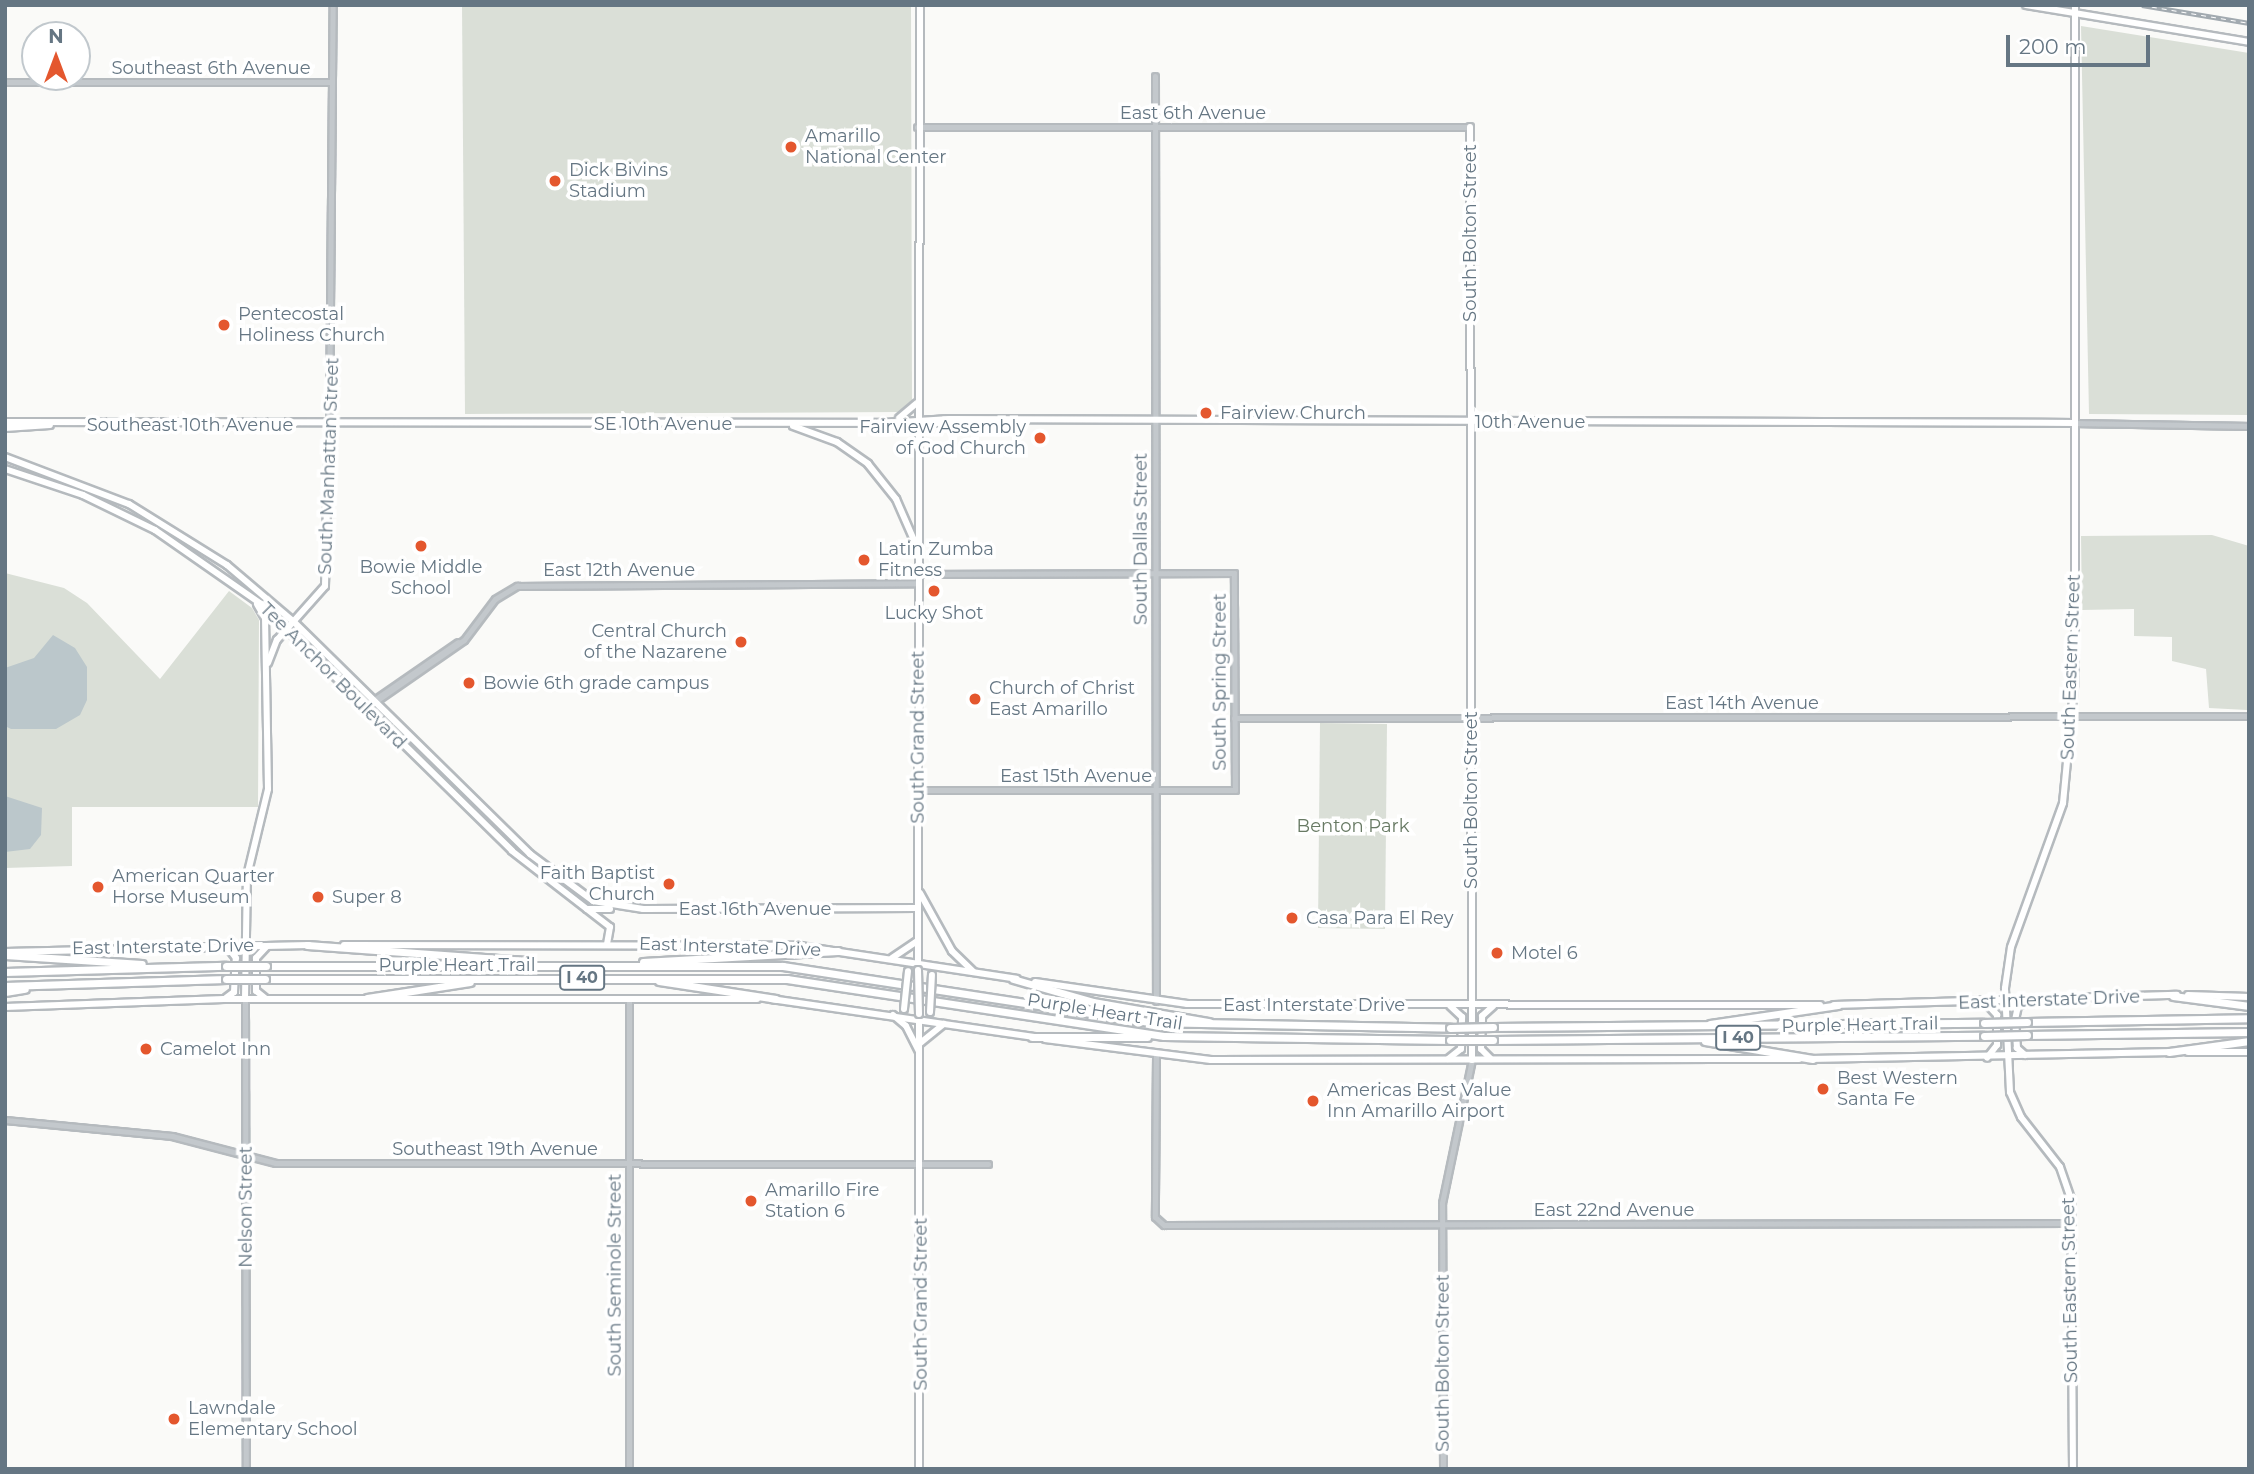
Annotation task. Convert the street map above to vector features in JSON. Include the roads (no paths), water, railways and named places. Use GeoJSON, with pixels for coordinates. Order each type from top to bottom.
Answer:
{"type":"FeatureCollection","features":[{"type":"Feature","properties":{"kind":"highway"},"geometry":{"type":"LineString","coordinates":[[307,945],[544,965]]}},
{"type":"Feature","properties":{"kind":"highway"},"geometry":{"type":"LineString","coordinates":[[619,965],[838,951]]}},
{"type":"Feature","properties":{"kind":"highway"},"geometry":{"type":"LineString","coordinates":[[5,954],[150,966]]}},
{"type":"Feature","properties":{"kind":"highway","name":"Purple Heart Trail"},"geometry":{"type":"LineString","coordinates":[[5,972],[150,966],[794,967],[1151,1022],[1248,1026],[1694,1027],[2249,1018]]}},
{"type":"Feature","properties":{"kind":"highway"},"geometry":{"type":"LineString","coordinates":[[367,998],[489,978]]}},
{"type":"Feature","properties":{"kind":"highway"},"geometry":{"type":"LineString","coordinates":[[634,978],[776,999]]}},
{"type":"Feature","properties":{"kind":"highway","name":"Purple Heart Trail"},"geometry":{"type":"LineString","coordinates":[[5,986],[226,979],[634,978],[817,982],[1179,1037],[1493,1040],[2249,1032]]}},
{"type":"Feature","properties":{"kind":"highway"},"geometry":{"type":"LineString","coordinates":[[1013,979],[1093,1002],[1248,1026]]}},
{"type":"Feature","properties":{"kind":"highway"},"geometry":{"type":"LineString","coordinates":[[5,992],[99,981]]}},
{"type":"Feature","properties":{"kind":"highway"},"geometry":{"type":"LineString","coordinates":[[2173,996],[2249,1006]]}},
{"type":"Feature","properties":{"kind":"highway"},"geometry":{"type":"LineString","coordinates":[[1694,1027],[1838,1005]]}},
{"type":"Feature","properties":{"kind":"highway"},"geometry":{"type":"LineString","coordinates":[[1032,1037],[1179,1037]]}},
{"type":"Feature","properties":{"kind":"highway"},"geometry":{"type":"LineString","coordinates":[[1687,1038],[1813,1059]]}},
{"type":"Feature","properties":{"kind":"highway"},"geometry":{"type":"LineString","coordinates":[[2169,1052],[2249,1041]]}},
{"type":"Feature","properties":{"kind":"main road","name":"South Grand Street"},"geometry":{"type":"LineString","coordinates":[[918,5],[918,967],[921,1165],[919,1469]]}},
{"type":"Feature","properties":{"kind":"main road"},"geometry":{"type":"LineString","coordinates":[[2026,5],[2249,41]]}},
{"type":"Feature","properties":{"kind":"main road","name":"South Eastern Street"},"geometry":{"type":"LineString","coordinates":[[2073,1469],[2072,1223],[2064,1175],[2016,1108],[2007,1057],[2005,1002],[2011,947],[2063,803],[2075,679],[2075,5]]}},
{"type":"Feature","properties":{"kind":"main road","name":"South Bolton Street"},"geometry":{"type":"LineString","coordinates":[[1470,127],[1472,1060]]}},
{"type":"Feature","properties":{"kind":"main road"},"geometry":{"type":"LineString","coordinates":[[893,420],[906,415],[918,402]]}},
{"type":"Feature","properties":{"kind":"main road","name":"10th Avenue"},"geometry":{"type":"LineString","coordinates":[[869,424],[893,420],[918,423]]}},
{"type":"Feature","properties":{"kind":"main road"},"geometry":{"type":"LineString","coordinates":[[5,422],[50,425]]}},
{"type":"Feature","properties":{"kind":"main road","name":"10th Avenue"},"geometry":{"type":"LineString","coordinates":[[869,424],[2075,423]]}},
{"type":"Feature","properties":{"kind":"main road","name":"SE 10th Avenue"},"geometry":{"type":"LineString","coordinates":[[329,424],[869,424]]}},
{"type":"Feature","properties":{"kind":"main road","name":"Southeast 10th Avenue"},"geometry":{"type":"LineString","coordinates":[[50,425],[329,424]]}},
{"type":"Feature","properties":{"kind":"main road","name":"South Manhattan Street"},"geometry":{"type":"LineString","coordinates":[[294,622],[321,593],[327,578],[329,424]]}},
{"type":"Feature","properties":{"kind":"main road"},"geometry":{"type":"LineString","coordinates":[[785,424],[836,442],[885,484],[918,549]]}},
{"type":"Feature","properties":{"kind":"main road"},"geometry":{"type":"LineString","coordinates":[[829,424],[836,442]]}},
{"type":"Feature","properties":{"kind":"main road"},"geometry":{"type":"LineString","coordinates":[[5,428],[50,425]]}},
{"type":"Feature","properties":{"kind":"main road","name":"Tee Anchor Boulevard"},"geometry":{"type":"LineString","coordinates":[[5,457],[76,481],[160,521],[227,565],[294,622],[530,854],[593,901]]}},
{"type":"Feature","properties":{"kind":"main road","name":"Tee Anchor Boulevard"},"geometry":{"type":"LineString","coordinates":[[5,469],[73,491],[145,524],[251,596],[512,851],[610,927],[607,944]]}},
{"type":"Feature","properties":{"kind":"main road","name":"Nelson Street"},"geometry":{"type":"LineString","coordinates":[[245,999],[247,876],[268,789],[265,618],[251,596]]}},
{"type":"Feature","properties":{"kind":"main road"},"geometry":{"type":"LineString","coordinates":[[267,668],[272,648],[294,622]]}},
{"type":"Feature","properties":{"kind":"main road"},"geometry":{"type":"LineString","coordinates":[[918,888],[952,951],[976,973]]}},
{"type":"Feature","properties":{"kind":"main road","name":"East 16th Avenue"},"geometry":{"type":"LineString","coordinates":[[593,901],[643,909],[918,908]]}},
{"type":"Feature","properties":{"kind":"main road"},"geometry":{"type":"LineString","coordinates":[[587,909],[643,909]]}},
{"type":"Feature","properties":{"kind":"main road"},"geometry":{"type":"LineString","coordinates":[[888,959],[907,953],[918,940]]}},
{"type":"Feature","properties":{"kind":"main road"},"geometry":{"type":"LineString","coordinates":[[224,999],[235,989],[236,958],[226,945]]}},
{"type":"Feature","properties":{"kind":"main road","name":"East Interstate Drive"},"geometry":{"type":"LineString","coordinates":[[5,954],[226,945],[779,945],[838,951],[902,961],[918,967],[944,968],[1156,1001],[1448,1006],[1838,1005],[2173,996],[2249,997]]}},
{"type":"Feature","properties":{"kind":"main road"},"geometry":{"type":"LineString","coordinates":[[268,999],[256,991],[256,958],[269,945]]}},
{"type":"Feature","properties":{"kind":"main road"},"geometry":{"type":"LineString","coordinates":[[893,1014],[904,1009],[908,971],[902,961]]}},
{"type":"Feature","properties":{"kind":"main road"},"geometry":{"type":"LineString","coordinates":[[935,1022],[930,1012],[932,975],[944,968]]}},
{"type":"Feature","properties":{"kind":"main road"},"geometry":{"type":"LineString","coordinates":[[5,1007],[224,999],[776,999],[919,1016],[935,1022],[1156,1056],[1447,1060],[1813,1059],[2249,1052]]}},
{"type":"Feature","properties":{"kind":"main road"},"geometry":{"type":"LineString","coordinates":[[2028,1056],[2017,1048],[2016,1010],[2031,1001]]}},
{"type":"Feature","properties":{"kind":"main road"},"geometry":{"type":"LineString","coordinates":[[1985,1002],[1997,1014],[1997,1045],[1986,1058]]}},
{"type":"Feature","properties":{"kind":"main road"},"geometry":{"type":"LineString","coordinates":[[1447,1060],[1461,1049],[1462,1017],[1448,1006]]}},
{"type":"Feature","properties":{"kind":"main road"},"geometry":{"type":"LineString","coordinates":[[1494,1006],[1482,1016],[1481,1049],[1494,1060]]}},
{"type":"Feature","properties":{"kind":"main road"},"geometry":{"type":"LineString","coordinates":[[893,1014],[906,1026],[919,1048],[934,1028],[948,1024]]}},
{"type":"Feature","properties":{"kind":"street","name":"South Manhattan Street"},"geometry":{"type":"LineString","coordinates":[[329,424],[332,5]]}},
{"type":"Feature","properties":{"kind":"street","name":"South Dallas Street"},"geometry":{"type":"LineString","coordinates":[[1155,76],[1156,1001]]}},
{"type":"Feature","properties":{"kind":"street","name":"Southeast 6th Avenue"},"geometry":{"type":"LineString","coordinates":[[5,82],[332,82]]}},
{"type":"Feature","properties":{"kind":"street","name":"East 6th Avenue"},"geometry":{"type":"LineString","coordinates":[[917,127],[1470,127]]}},
{"type":"Feature","properties":{"kind":"street"},"geometry":{"type":"LineString","coordinates":[[2075,423],[2249,426]]}},
{"type":"Feature","properties":{"kind":"street","name":"South Spring Street"},"geometry":{"type":"LineString","coordinates":[[1155,574],[1234,573],[1235,790]]}},
{"type":"Feature","properties":{"kind":"street"},"geometry":{"type":"LineString","coordinates":[[919,574],[1155,574]]}},
{"type":"Feature","properties":{"kind":"street","name":"East 12th Avenue"},"geometry":{"type":"LineString","coordinates":[[374,700],[390,683],[464,640],[503,593],[530,584],[919,583]]}},
{"type":"Feature","properties":{"kind":"street"},"geometry":{"type":"LineString","coordinates":[[366,708],[374,700]]}},
{"type":"Feature","properties":{"kind":"street","name":"East 14th Avenue"},"geometry":{"type":"LineString","coordinates":[[1234,718],[2249,716]]}},
{"type":"Feature","properties":{"kind":"street","name":"East 15th Avenue"},"geometry":{"type":"LineString","coordinates":[[918,790],[1235,790]]}},
{"type":"Feature","properties":{"kind":"street","name":"South Seminole Street"},"geometry":{"type":"LineString","coordinates":[[629,998],[629,1469]]}},
{"type":"Feature","properties":{"kind":"street","name":"Nelson Street"},"geometry":{"type":"LineString","coordinates":[[245,999],[246,1469]]}},
{"type":"Feature","properties":{"kind":"street","name":"East 22nd Avenue"},"geometry":{"type":"LineString","coordinates":[[1156,1056],[1157,1222],[2072,1223]]}},
{"type":"Feature","properties":{"kind":"street","name":"South Bolton Street"},"geometry":{"type":"LineString","coordinates":[[1443,1469],[1444,1187],[1467,1104],[1472,1060]]}},
{"type":"Feature","properties":{"kind":"street","name":"Southeast 19th Avenue"},"geometry":{"type":"LineString","coordinates":[[5,1120],[172,1136],[246,1157],[292,1163],[988,1164]]}},
{"type":"Feature","properties":{"kind":"railway"},"geometry":{"type":"LineString","coordinates":[[2142,5],[2249,23]]}},
{"type":"Feature","properties":{"kind":"place","name":"Amarillo National Center"},"geometry":{"type":"Point","coordinates":[791,147]}},
{"type":"Feature","properties":{"kind":"place","name":"Dick Bivins Stadium"},"geometry":{"type":"Point","coordinates":[555,181]}},
{"type":"Feature","properties":{"kind":"place","name":"Pentecostal Holiness Church"},"geometry":{"type":"Point","coordinates":[224,325]}},
{"type":"Feature","properties":{"kind":"place","name":"Fairview Church"},"geometry":{"type":"Point","coordinates":[1206,413]}},
{"type":"Feature","properties":{"kind":"place","name":"Fairview Assembly of God Church"},"geometry":{"type":"Point","coordinates":[1040,438]}},
{"type":"Feature","properties":{"kind":"place","name":"Bowie Middle School"},"geometry":{"type":"Point","coordinates":[421,546]}},
{"type":"Feature","properties":{"kind":"place","name":"Latin Zumba Fitness"},"geometry":{"type":"Point","coordinates":[864,560]}},
{"type":"Feature","properties":{"kind":"place","name":"Lucky Shot"},"geometry":{"type":"Point","coordinates":[934,591]}},
{"type":"Feature","properties":{"kind":"place","name":"Central Church of the Nazarene"},"geometry":{"type":"Point","coordinates":[741,642]}},
{"type":"Feature","properties":{"kind":"place","name":"Bowie 6th grade campus"},"geometry":{"type":"Point","coordinates":[469,683]}},
{"type":"Feature","properties":{"kind":"place","name":"Church of Christ East Amarillo"},"geometry":{"type":"Point","coordinates":[975,699]}},
{"type":"Feature","properties":{"kind":"place","name":"Faith Baptist Church"},"geometry":{"type":"Point","coordinates":[669,884]}},
{"type":"Feature","properties":{"kind":"place","name":"American Quarter Horse Museum"},"geometry":{"type":"Point","coordinates":[98,887]}},
{"type":"Feature","properties":{"kind":"place","name":"Super 8"},"geometry":{"type":"Point","coordinates":[318,897]}},
{"type":"Feature","properties":{"kind":"place","name":"Casa Para El Rey"},"geometry":{"type":"Point","coordinates":[1292,918]}},
{"type":"Feature","properties":{"kind":"place","name":"Motel 6"},"geometry":{"type":"Point","coordinates":[1497,953]}},
{"type":"Feature","properties":{"kind":"place","name":"Camelot Inn"},"geometry":{"type":"Point","coordinates":[146,1049]}},
{"type":"Feature","properties":{"kind":"place","name":"Best Western Santa Fe"},"geometry":{"type":"Point","coordinates":[1823,1089]}},
{"type":"Feature","properties":{"kind":"place","name":"Americas Best Value Inn Amarillo Airport"},"geometry":{"type":"Point","coordinates":[1313,1101]}},
{"type":"Feature","properties":{"kind":"place","name":"Amarillo Fire Station 6"},"geometry":{"type":"Point","coordinates":[751,1201]}},
{"type":"Feature","properties":{"kind":"place","name":"Lawndale Elementary School"},"geometry":{"type":"Point","coordinates":[174,1419]}},
{"type":"Feature","properties":{"kind":"park label","name":"Benton Park"},"geometry":{"type":"Point","coordinates":[1353,826]}}]}
